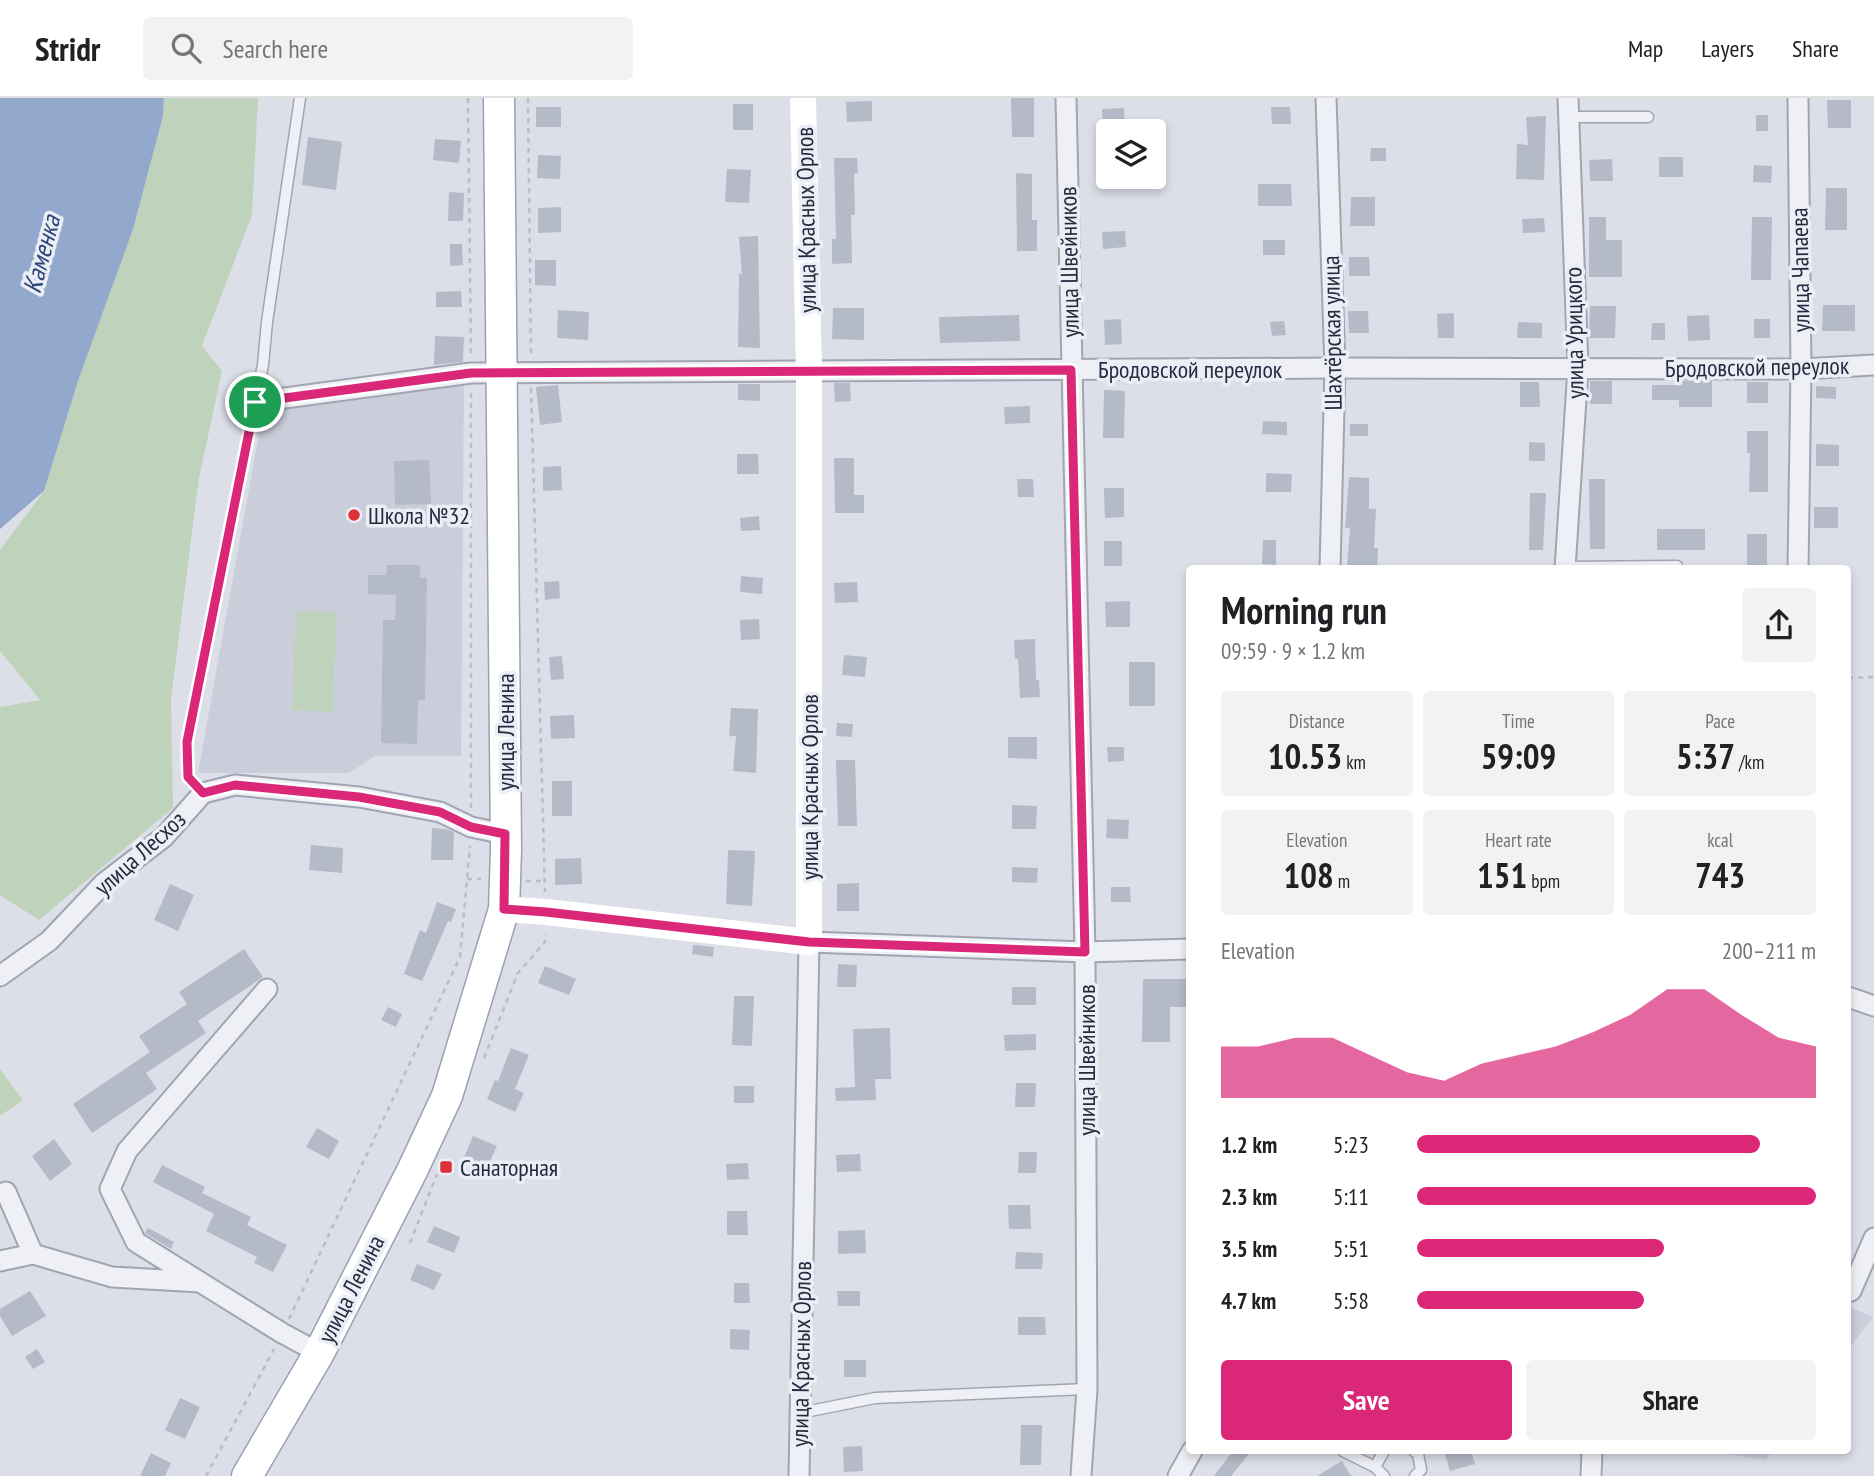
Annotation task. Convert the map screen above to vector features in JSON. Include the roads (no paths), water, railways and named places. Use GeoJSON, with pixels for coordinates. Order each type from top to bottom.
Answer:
{"type":"FeatureCollection","features":[{"type":"Feature","properties":{"kind":"main road","name":"улица Ленина"},"geometry":{"type":"LineString","coordinates":[[247,1476],[318,1353],[412,1171],[447,1096],[504,909],[503,373],[499,98]]}},
{"type":"Feature","properties":{"kind":"street","name":"улица Красных Орлов"},"geometry":{"type":"LineString","coordinates":[[799,1476],[809,942],[809,373],[803,98]]}},
{"type":"Feature","properties":{"kind":"street","name":"улица Швейников"},"geometry":{"type":"LineString","coordinates":[[1066,98],[1085,952],[1087,1389],[1081,1476]]}},
{"type":"Feature","properties":{"kind":"street","name":"Шахтёрская улица"},"geometry":{"type":"LineString","coordinates":[[1326,98],[1335,368],[1330,565]]}},
{"type":"Feature","properties":{"kind":"street","name":"улица Чапаева"},"geometry":{"type":"LineString","coordinates":[[1798,98],[1801,369],[1798,565]]}},
{"type":"Feature","properties":{"kind":"street","name":"улица Урицкого"},"geometry":{"type":"LineString","coordinates":[[1565,565],[1578,368],[1568,107]]}},
{"type":"Feature","properties":{"kind":"street","name":"Бродовской переулок"},"geometry":{"type":"LineString","coordinates":[[255,402],[471,373],[1335,368],[1801,369],[1874,365]]}},
{"type":"Feature","properties":{"kind":"street","name":"улица Лесхоз"},"geometry":{"type":"LineString","coordinates":[[0,976],[49,941],[104,883],[164,837],[203,793],[235,785],[359,797],[440,812],[471,827],[505,834]]}},
{"type":"Feature","properties":{"kind":"street"},"geometry":{"type":"LineString","coordinates":[[504,909],[809,942],[1085,952],[1186,950]]}},
{"type":"Feature","properties":{"kind":"street"},"geometry":{"type":"LineString","coordinates":[[267,989],[127,1151],[110,1189],[136,1242],[282,1334],[318,1353]]}},
{"type":"Feature","properties":{"kind":"street"},"geometry":{"type":"LineString","coordinates":[[1851,998],[1874,1006]]}},
{"type":"Feature","properties":{"kind":"street"},"geometry":{"type":"LineString","coordinates":[[6,1192],[33,1254]]}},
{"type":"Feature","properties":{"kind":"street"},"geometry":{"type":"LineString","coordinates":[[1851,1288],[1874,1238]]}},
{"type":"Feature","properties":{"kind":"street"},"geometry":{"type":"LineString","coordinates":[[0,1261],[33,1254],[112,1277],[200,1282]]}},
{"type":"Feature","properties":{"kind":"street"},"geometry":{"type":"LineString","coordinates":[[1178,1476],[1190,1454]]}},
{"type":"Feature","properties":{"kind":"street"},"geometry":{"type":"LineString","coordinates":[[1591,1454],[1591,1476]]}},
{"type":"Feature","properties":{"kind":"lane"},"geometry":{"type":"LineString","coordinates":[[255,402],[263,365],[300,98]]}},
{"type":"Feature","properties":{"kind":"lane"},"geometry":{"type":"LineString","coordinates":[[1568,107],[1648,117]]}},
{"type":"Feature","properties":{"kind":"lane"},"geometry":{"type":"LineString","coordinates":[[800,1413],[875,1398],[1087,1389]]}},
{"type":"Feature","properties":{"kind":"lane"},"geometry":{"type":"LineString","coordinates":[[1349,1454],[1374,1467],[1384,1476]]}},
{"type":"Feature","properties":{"kind":"lane"},"geometry":{"type":"LineString","coordinates":[[1374,1467],[1382,1454]]}},
{"type":"Feature","properties":{"kind":"lane"},"geometry":{"type":"LineString","coordinates":[[1415,1476],[1421,1470],[1418,1454]]}},
{"type":"Feature","properties":{"kind":"water","name":"Каменка"},"geometry":{"type":"Polygon","coordinates":[[[0,98],[164,98],[163,116],[133,229],[78,381],[44,491],[0,529],[0,98]]]}},
{"type":"Feature","properties":{"kind":"place","name":"Школа №32"},"geometry":{"type":"Point","coordinates":[354,515]}},
{"type":"Feature","properties":{"kind":"place","name":"Санаторная"},"geometry":{"type":"Point","coordinates":[446,1167]}}]}
